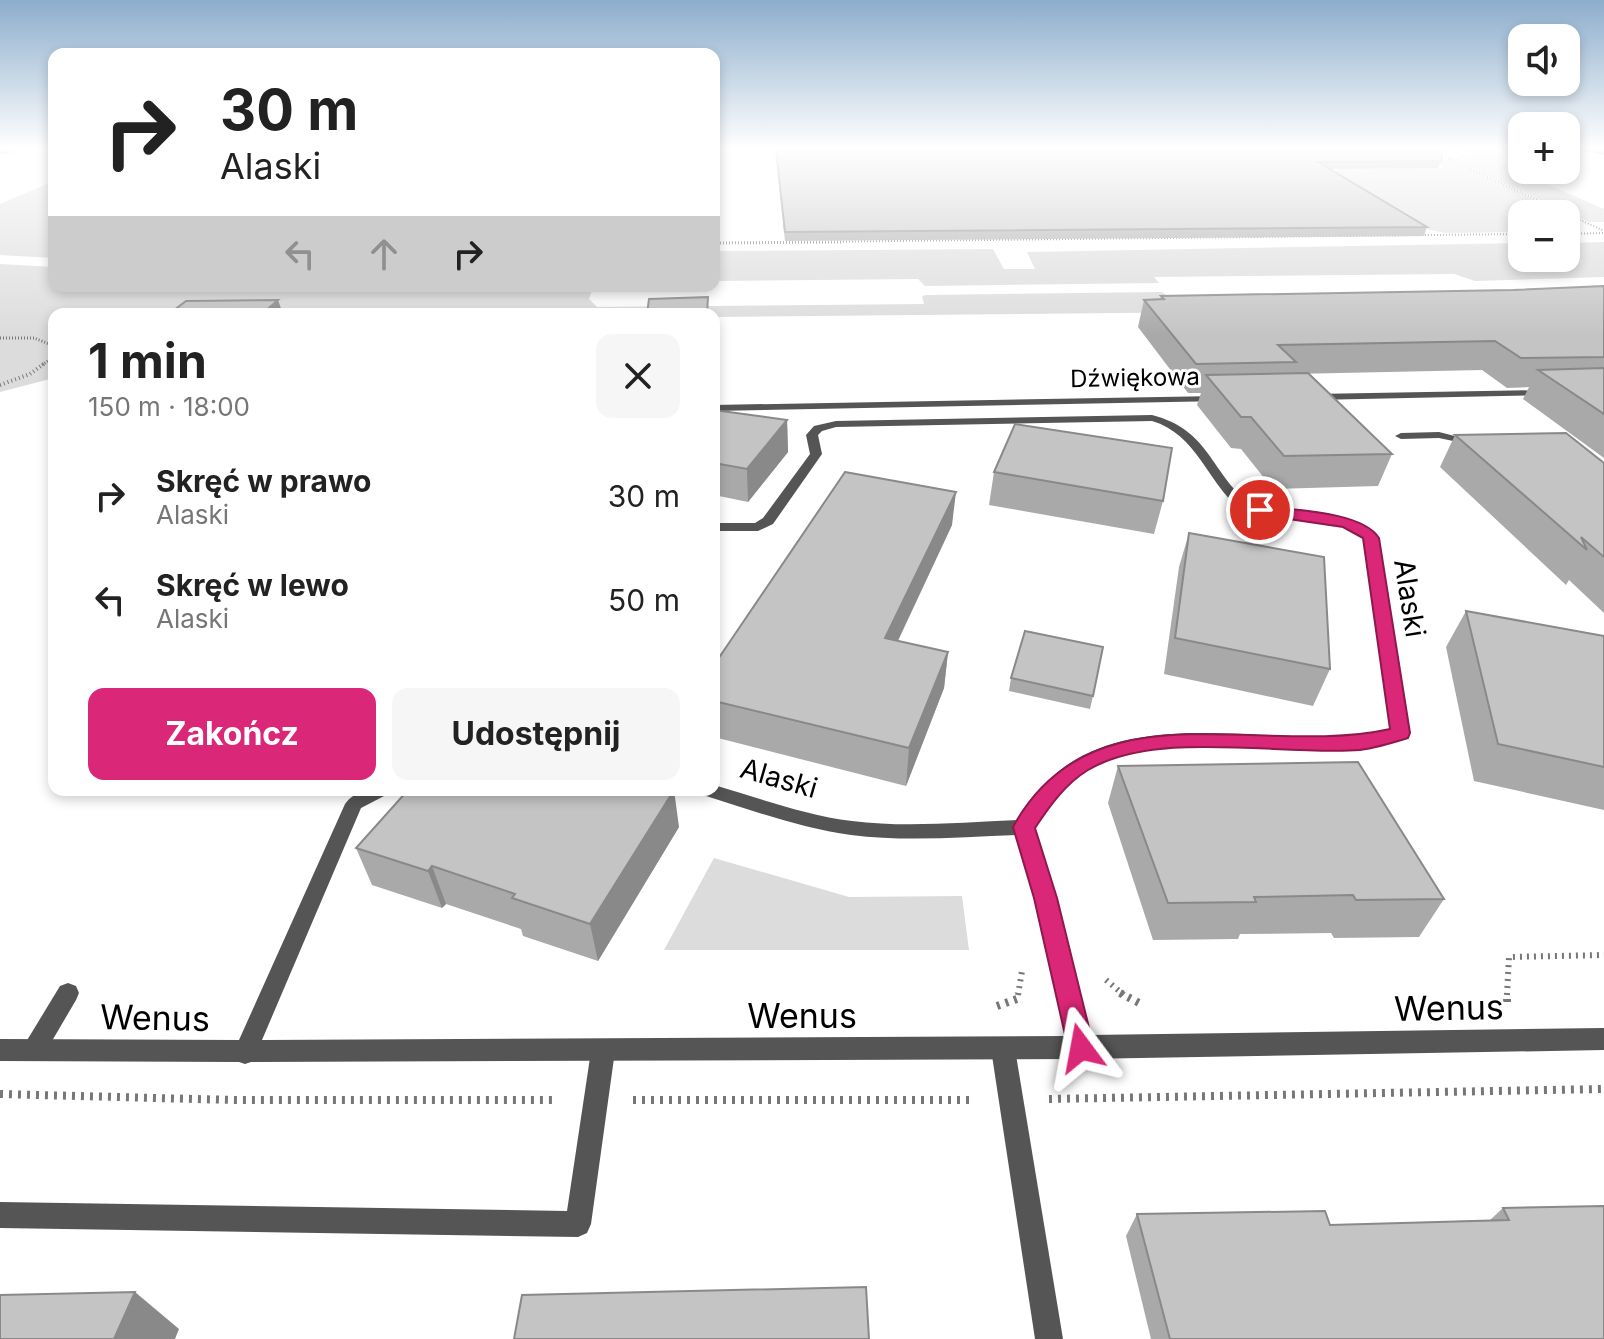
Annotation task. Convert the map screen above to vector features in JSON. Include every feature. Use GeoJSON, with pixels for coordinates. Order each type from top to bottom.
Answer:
{"type":"FeatureCollection","features":[{"type":"Feature","properties":{"kind":"street"},"geometry":{"type":"LineString","coordinates":[[1300,398],[1565,393]]}},
{"type":"Feature","properties":{"kind":"street","name":"Dźwiękowa"},"geometry":{"type":"LineString","coordinates":[[720,408],[1238,399]]}},
{"type":"Feature","properties":{"kind":"street","name":"Alaski"},"geometry":{"type":"LineString","coordinates":[[720,527],[758,527],[768,521],[816,454],[812,435],[818,428],[836,424],[1168,420],[1185,431],[1235,498],[1245,506],[1347,523],[1367,532],[1371,538],[1401,733],[1361,743],[1197,740],[1120,748],[1080,765],[1045,795],[1024,827],[913,831],[851,828],[720,793]]}},
{"type":"Feature","properties":{"kind":"street"},"geometry":{"type":"LineString","coordinates":[[1401,436],[1439,435],[1478,443],[1493,442]]}},
{"type":"Feature","properties":{"kind":"street"},"geometry":{"type":"LineString","coordinates":[[245,1053],[354,804],[369,796]]}},
{"type":"Feature","properties":{"kind":"street"},"geometry":{"type":"LineString","coordinates":[[1024,827],[1081,1048]]}},
{"type":"Feature","properties":{"kind":"street"},"geometry":{"type":"LineString","coordinates":[[34,1050],[68,993]]}},
{"type":"Feature","properties":{"kind":"street","name":"Wenus"},"geometry":{"type":"LineString","coordinates":[[0,1050],[245,1053],[1003,1049],[1604,1039]]}},
{"type":"Feature","properties":{"kind":"street"},"geometry":{"type":"LineString","coordinates":[[1003,1049],[1049,1339]]}},
{"type":"Feature","properties":{"kind":"street"},"geometry":{"type":"LineString","coordinates":[[0,1215],[578,1224],[603,1051]]}},
{"type":"Feature","properties":{"kind":"path"},"geometry":{"type":"LineString","coordinates":[[1560,211],[1604,232]]}},
{"type":"Feature","properties":{"kind":"path"},"geometry":{"type":"LineString","coordinates":[[1424,227],[1437,235]]}},
{"type":"Feature","properties":{"kind":"path"},"geometry":{"type":"LineString","coordinates":[[1580,233],[1604,232]]}},
{"type":"Feature","properties":{"kind":"path"},"geometry":{"type":"LineString","coordinates":[[720,243],[1508,234]]}},
{"type":"Feature","properties":{"kind":"path"},"geometry":{"type":"LineString","coordinates":[[0,338],[34,338],[48,344]]}},
{"type":"Feature","properties":{"kind":"path"},"geometry":{"type":"LineString","coordinates":[[0,385],[30,374],[48,361]]}},
{"type":"Feature","properties":{"kind":"path"},"geometry":{"type":"LineString","coordinates":[[1492,1004],[1507,1003],[1509,957],[1604,955]]}},
{"type":"Feature","properties":{"kind":"path"},"geometry":{"type":"LineString","coordinates":[[993,1008],[1017,999],[1022,968],[1062,967],[1099,973],[1133,1002],[1153,1008]]}},
{"type":"Feature","properties":{"kind":"path"},"geometry":{"type":"LineString","coordinates":[[0,1094],[234,1100],[1010,1100],[1604,1089]]}},
{"type":"Feature","properties":{"kind":"shaded area"},"geometry":{"type":"Polygon","coordinates":[[[0,211],[48,211],[48,258],[0,255],[0,211]]]}},
{"type":"Feature","properties":{"kind":"shaded area"},"geometry":{"type":"Polygon","coordinates":[[[1399,211],[1508,211],[1508,232],[1445,233],[1430,230],[1399,211]]]}},
{"type":"Feature","properties":{"kind":"shaded area"},"geometry":{"type":"Polygon","coordinates":[[[1580,211],[1604,211],[1604,222],[1589,222],[1580,218],[1580,211]]]}},
{"type":"Feature","properties":{"kind":"shaded area"},"geometry":{"type":"Polygon","coordinates":[[[1604,242],[1604,277],[1475,281],[1454,274],[1154,277],[1159,283],[925,286],[918,279],[720,281],[720,251],[993,249],[1004,269],[1035,269],[1027,252],[1508,243],[1508,272],[1580,272],[1580,243],[1604,242]]]}},
{"type":"Feature","properties":{"kind":"shaded area"},"geometry":{"type":"Polygon","coordinates":[[[0,264],[48,267],[48,292],[591,292],[589,299],[597,307],[924,304],[922,296],[927,295],[1162,292],[1174,301],[1604,286],[1604,305],[1409,310],[720,317],[720,308],[48,308],[48,380],[0,392],[0,264]]]}},
{"type":"Feature","properties":{"kind":"shaded area"},"geometry":{"type":"Polygon","coordinates":[[[714,858],[849,897],[962,896],[969,950],[664,950],[714,858]]]}},
{"type":"Feature","properties":{"kind":"building"},"geometry":{"type":"Polygon","coordinates":[[[783,211],[1401,211],[1427,227],[785,232],[783,211]]]}},
{"type":"Feature","properties":{"kind":"building"},"geometry":{"type":"Polygon","coordinates":[[[1604,286],[1604,357],[1521,358],[1495,341],[1278,345],[1296,362],[1196,364],[1144,300],[1164,299],[1161,296],[1604,286]]]}},
{"type":"Feature","properties":{"kind":"building"},"geometry":{"type":"Polygon","coordinates":[[[708,297],[707,308],[648,308],[649,299],[708,297]]]}},
{"type":"Feature","properties":{"kind":"building"},"geometry":{"type":"Polygon","coordinates":[[[278,300],[269,308],[177,308],[186,301],[278,300]]]}},
{"type":"Feature","properties":{"kind":"building"},"geometry":{"type":"Polygon","coordinates":[[[1604,368],[1604,414],[1538,370],[1604,368]]]}},
{"type":"Feature","properties":{"kind":"building"},"geometry":{"type":"Polygon","coordinates":[[[1308,373],[1392,454],[1284,456],[1251,417],[1241,417],[1206,375],[1308,373]]]}},
{"type":"Feature","properties":{"kind":"building"},"geometry":{"type":"Polygon","coordinates":[[[720,411],[787,420],[747,469],[720,464],[720,411]]]}},
{"type":"Feature","properties":{"kind":"building"},"geometry":{"type":"Polygon","coordinates":[[[1015,424],[1172,448],[1163,501],[994,472],[1015,424]]]}},
{"type":"Feature","properties":{"kind":"building"},"geometry":{"type":"Polygon","coordinates":[[[1566,433],[1604,463],[1604,557],[1581,537],[1587,550],[1455,435],[1566,433]]]}},
{"type":"Feature","properties":{"kind":"building"},"geometry":{"type":"Polygon","coordinates":[[[845,472],[956,492],[885,638],[948,652],[909,748],[720,702],[720,656],[845,472]]]}},
{"type":"Feature","properties":{"kind":"building"},"geometry":{"type":"Polygon","coordinates":[[[1189,533],[1324,557],[1330,669],[1175,638],[1189,533]]]}},
{"type":"Feature","properties":{"kind":"building"},"geometry":{"type":"Polygon","coordinates":[[[1466,611],[1604,636],[1604,767],[1498,744],[1466,611]]]}},
{"type":"Feature","properties":{"kind":"building"},"geometry":{"type":"Polygon","coordinates":[[[1025,631],[1103,647],[1093,696],[1011,678],[1025,631]]]}},
{"type":"Feature","properties":{"kind":"building"},"geometry":{"type":"Polygon","coordinates":[[[1358,762],[1444,899],[1356,900],[1353,895],[1254,897],[1256,902],[1168,903],[1118,766],[1358,762]]]}},
{"type":"Feature","properties":{"kind":"building"},"geometry":{"type":"Polygon","coordinates":[[[403,796],[670,796],[590,924],[512,898],[515,894],[432,866],[428,871],[356,848],[403,796]]]}},
{"type":"Feature","properties":{"kind":"building"},"geometry":{"type":"Polygon","coordinates":[[[1604,1206],[1604,1339],[1170,1339],[1137,1214],[1325,1211],[1330,1225],[1509,1220],[1503,1208],[1604,1206]]]}},
{"type":"Feature","properties":{"kind":"building"},"geometry":{"type":"Polygon","coordinates":[[[866,1287],[869,1339],[514,1339],[522,1295],[866,1287]]]}},
{"type":"Feature","properties":{"kind":"building"},"geometry":{"type":"Polygon","coordinates":[[[135,1292],[114,1339],[0,1339],[0,1295],[135,1292]]]}},
{"type":"Feature","properties":{"kind":"route"},"geometry":{"type":"LineString","coordinates":[[1081,1048],[1045,898],[1024,827],[1045,795],[1080,765],[1120,748],[1197,740],[1361,743],[1401,733],[1371,538],[1367,532],[1347,523],[1260,510]]}}]}
